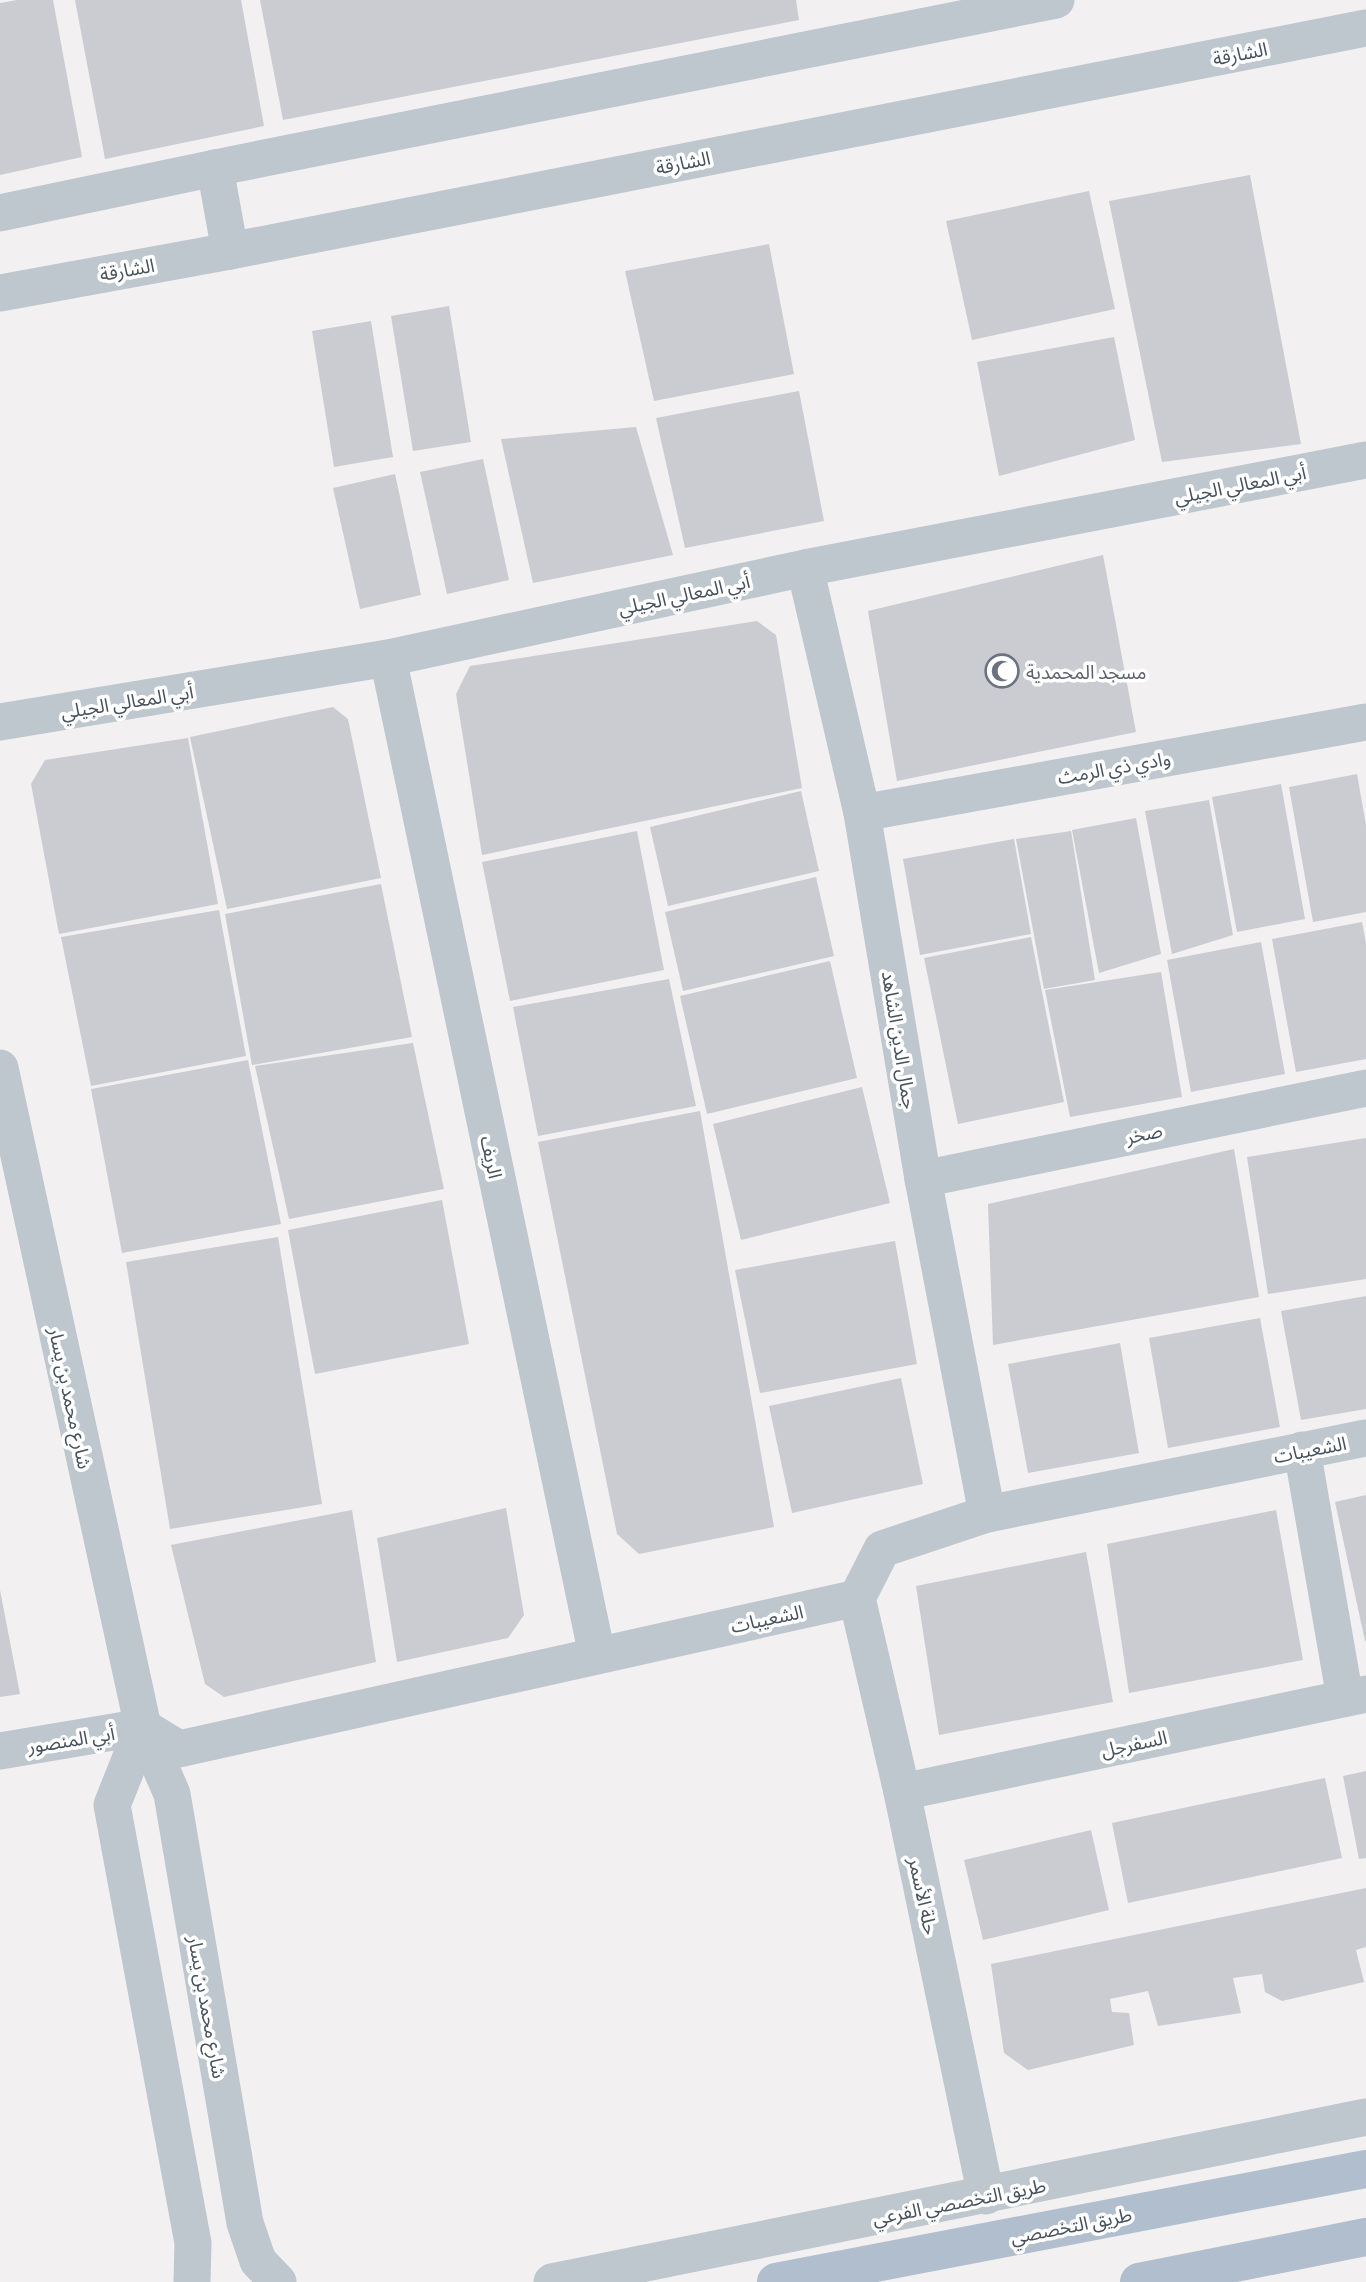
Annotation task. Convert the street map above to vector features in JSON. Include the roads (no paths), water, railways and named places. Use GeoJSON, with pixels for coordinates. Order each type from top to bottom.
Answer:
{"type":"FeatureCollection","features":[{"type":"Feature","properties":{"kind":"main road","name":"طريق التخصصي"},"geometry":{"type":"LineString","coordinates":[[776,2282],[1366,2169]]}},
{"type":"Feature","properties":{"kind":"main road"},"geometry":{"type":"LineString","coordinates":[[1139,2282],[1366,2237]]}},
{"type":"Feature","properties":{"kind":"street"},"geometry":{"type":"LineString","coordinates":[[0,214],[215,168],[1041,2]]}},
{"type":"Feature","properties":{"kind":"street","name":"الشارقة"},"geometry":{"type":"LineString","coordinates":[[0,293],[1366,28]]}},
{"type":"Feature","properties":{"kind":"street"},"geometry":{"type":"LineString","coordinates":[[215,168],[230,250]]}},
{"type":"Feature","properties":{"kind":"street","name":"أبي المعالي الجيلي"},"geometry":{"type":"LineString","coordinates":[[0,722],[388,659],[806,568],[1366,460]]}},
{"type":"Feature","properties":{"kind":"street","name":"جمال الدين الشاهد"},"geometry":{"type":"LineString","coordinates":[[806,568],[862,813],[923,1179],[987,1514]]}},
{"type":"Feature","properties":{"kind":"street","name":"الريف"},"geometry":{"type":"LineString","coordinates":[[388,659],[597,1655]]}},
{"type":"Feature","properties":{"kind":"street","name":"وادي ذي الرمث"},"geometry":{"type":"LineString","coordinates":[[862,813],[1366,722]]}},
{"type":"Feature","properties":{"kind":"street","name":"شارع محمد بن يسار"},"geometry":{"type":"LineString","coordinates":[[0,1068],[143,1727],[172,1794],[245,2223],[258,2262],[278,2282]]}},
{"type":"Feature","properties":{"kind":"street","name":"صخر"},"geometry":{"type":"LineString","coordinates":[[923,1179],[1366,1088]]}},
{"type":"Feature","properties":{"kind":"street","name":"الشعيبات"},"geometry":{"type":"LineString","coordinates":[[143,1727],[179,1749],[857,1598],[882,1549],[987,1514],[1366,1438]]}},
{"type":"Feature","properties":{"kind":"street"},"geometry":{"type":"LineString","coordinates":[[1302,1450],[1356,1696]]}},
{"type":"Feature","properties":{"kind":"street","name":"حلة الأسمر"},"geometry":{"type":"LineString","coordinates":[[857,1598],[902,1792],[986,2196]]}},
{"type":"Feature","properties":{"kind":"street","name":"السفرجل"},"geometry":{"type":"LineString","coordinates":[[902,1792],[1356,1696]]}},
{"type":"Feature","properties":{"kind":"street"},"geometry":{"type":"LineString","coordinates":[[143,1727],[112,1804],[193,2243],[192,2282]]}},
{"type":"Feature","properties":{"kind":"street","name":"أبي المنصور"},"geometry":{"type":"LineString","coordinates":[[0,1751],[143,1727]]}},
{"type":"Feature","properties":{"kind":"street","name":"طريق التخصصي الفرعي"},"geometry":{"type":"LineString","coordinates":[[552,2282],[1366,2117]]}},
{"type":"Feature","properties":{"kind":"place","name":"مسجد المحمدية"},"geometry":{"type":"Point","coordinates":[1002,671]}}]}
